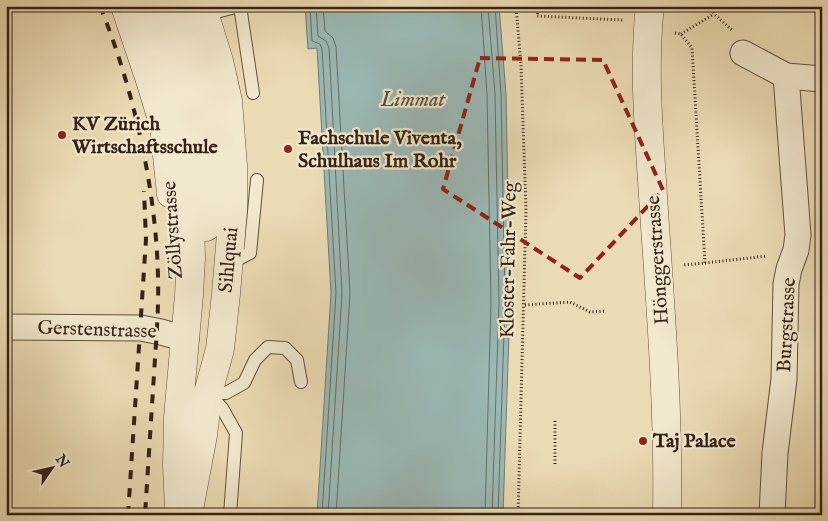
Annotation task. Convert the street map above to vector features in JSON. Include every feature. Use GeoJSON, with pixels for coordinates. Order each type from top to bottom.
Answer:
{"type":"FeatureCollection","features":[{"type":"Feature","properties":{"kind":"street","name":"Zöllystrasse"},"geometry":{"type":"LineString","coordinates":[[124,6],[164,126],[176,245],[176,280],[186,339]]}},
{"type":"Feature","properties":{"kind":"street"},"geometry":{"type":"LineString","coordinates":[[150,6],[166,50],[186,143],[191,259],[186,339],[178,417],[179,515]]}},
{"type":"Feature","properties":{"kind":"street"},"geometry":{"type":"LineString","coordinates":[[176,6],[186,32],[206,132],[208,186],[202,337],[208,393]]}},
{"type":"Feature","properties":{"kind":"street","name":"Sihlquai"},"geometry":{"type":"LineString","coordinates":[[188,515],[203,435],[208,393],[220,349],[233,210],[234,166],[229,109],[219,61],[203,10]]}},
{"type":"Feature","properties":{"kind":"street","name":"Hönggerstrasse"},"geometry":{"type":"LineString","coordinates":[[656,20],[647,76],[648,118],[667,404],[667,515]]}},
{"type":"Feature","properties":{"kind":"street"},"geometry":{"type":"LineString","coordinates":[[739,43],[786,76],[822,79]]}},
{"type":"Feature","properties":{"kind":"street","name":"Burgstrasse"},"geometry":{"type":"LineString","coordinates":[[772,515],[775,453],[784,379],[786,284],[798,236],[786,76]]}},
{"type":"Feature","properties":{"kind":"street","name":"Gerstenstrasse"},"geometry":{"type":"LineString","coordinates":[[6,328],[141,328],[186,339]]}},
{"type":"Feature","properties":{"kind":"lane"},"geometry":{"type":"LineString","coordinates":[[203,10],[240,6],[254,93]]}},
{"type":"Feature","properties":{"kind":"lane"},"geometry":{"type":"LineString","coordinates":[[229,264],[250,253],[257,180]]}},
{"type":"Feature","properties":{"kind":"lane"},"geometry":{"type":"LineString","coordinates":[[208,393],[226,393],[244,383],[255,360],[268,347],[285,348],[296,360],[301,382]]}},
{"type":"Feature","properties":{"kind":"lane"},"geometry":{"type":"LineString","coordinates":[[208,393],[222,408],[236,433],[230,515]]}},
{"type":"Feature","properties":{"kind":"path","name":"Kloster-Fahr-Weg"},"geometry":{"type":"LineString","coordinates":[[516,6],[521,66],[526,200],[525,306],[518,515]]}},
{"type":"Feature","properties":{"kind":"path"},"geometry":{"type":"LineString","coordinates":[[538,6],[537,16],[656,20],[681,34],[692,48],[705,263]]}},
{"type":"Feature","properties":{"kind":"path"},"geometry":{"type":"LineString","coordinates":[[710,6],[714,14],[739,43]]}},
{"type":"Feature","properties":{"kind":"path"},"geometry":{"type":"LineString","coordinates":[[681,34],[714,14]]}},
{"type":"Feature","properties":{"kind":"path"},"geometry":{"type":"LineString","coordinates":[[678,266],[765,256]]}},
{"type":"Feature","properties":{"kind":"path"},"geometry":{"type":"LineString","coordinates":[[525,306],[570,302],[590,312],[606,311]]}},
{"type":"Feature","properties":{"kind":"path"},"geometry":{"type":"LineString","coordinates":[[555,420],[555,464]]}},
{"type":"Feature","properties":{"kind":"highlighted area"},"geometry":{"type":"Polygon","coordinates":[[[480,58],[603,60],[663,190],[580,278],[443,189],[480,58]]]}},
{"type":"Feature","properties":{"kind":"water","name":"Limmat"},"geometry":{"type":"Polygon","coordinates":[[[305,6],[499,6],[506,94],[510,303],[503,515],[317,515],[331,293],[317,48],[308,49],[305,6]]]}},
{"type":"Feature","properties":{"kind":"railway"},"geometry":{"type":"LineString","coordinates":[[100,6],[123,70],[141,138],[153,208],[158,276],[158,313],[145,515]]}},
{"type":"Feature","properties":{"kind":"railway"},"geometry":{"type":"LineString","coordinates":[[128,515],[146,239],[144,191]]}},
{"type":"Feature","properties":{"kind":"place","name":"KV Zürich Wirtschaftsschule"},"geometry":{"type":"Point","coordinates":[62,135]}},
{"type":"Feature","properties":{"kind":"place","name":"Fachschule Viventa, Schulhaus Im Rohr"},"geometry":{"type":"Point","coordinates":[288,149]}},
{"type":"Feature","properties":{"kind":"place","name":"Taj Palace"},"geometry":{"type":"Point","coordinates":[643,441]}}]}
